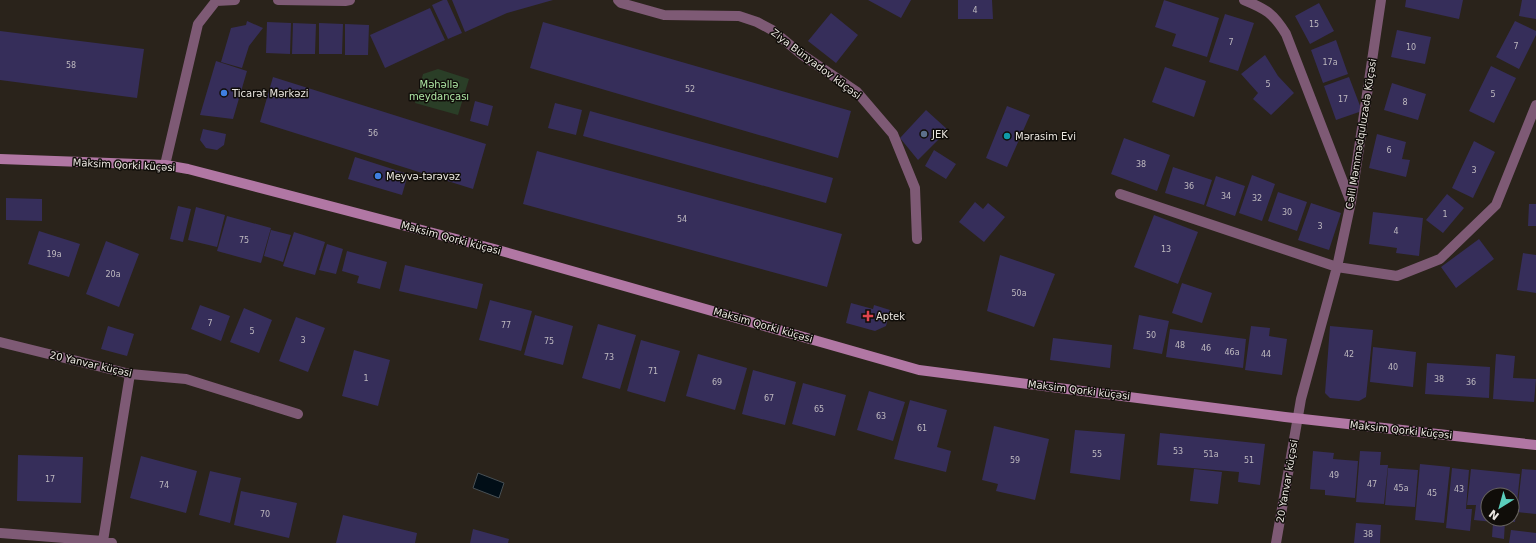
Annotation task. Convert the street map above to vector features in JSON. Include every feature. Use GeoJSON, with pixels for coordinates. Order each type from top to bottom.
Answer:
{"type":"FeatureCollection","features":[{"type":"Feature","properties":{"kind":"main road","name":"Maksim Qorki küçəsi"},"geometry":{"type":"LineString","coordinates":[[0,159],[165,165],[188,169],[498,250],[919,370],[1298,418],[1536,445]]}},
{"type":"Feature","properties":{"kind":"street"},"geometry":{"type":"LineString","coordinates":[[165,165],[198,24],[216,1],[235,0]]}},
{"type":"Feature","properties":{"kind":"street"},"geometry":{"type":"LineString","coordinates":[[278,0],[350,0]]}},
{"type":"Feature","properties":{"kind":"street","name":"Ziya Bünyadov küçəsi"},"geometry":{"type":"LineString","coordinates":[[618,0],[621,3],[664,14],[739,16],[757,22],[772,30],[801,54],[857,92],[893,134],[915,188],[917,240]]}},
{"type":"Feature","properties":{"kind":"street"},"geometry":{"type":"LineString","coordinates":[[1244,0],[1265,9],[1278,21],[1286,34],[1351,202]]}},
{"type":"Feature","properties":{"kind":"street","name":"Cəlil Məmmədquluzadə Küçəsi"},"geometry":{"type":"LineString","coordinates":[[1298,418],[1301,399],[1337,267],[1351,202],[1381,0]]}},
{"type":"Feature","properties":{"kind":"street"},"geometry":{"type":"LineString","coordinates":[[1120,194],[1337,267],[1397,276],[1440,259],[1496,205],[1536,105]]}},
{"type":"Feature","properties":{"kind":"street","name":"20 Yanvar küçəsi"},"geometry":{"type":"LineString","coordinates":[[0,342],[130,374],[186,379],[298,414]]}},
{"type":"Feature","properties":{"kind":"street"},"geometry":{"type":"LineString","coordinates":[[0,533],[108,542],[130,374]]}},
{"type":"Feature","properties":{"kind":"street","name":"20 Yanvar küçəsi"},"geometry":{"type":"LineString","coordinates":[[1276,543],[1298,418]]}},
{"type":"Feature","properties":{"kind":"street"},"geometry":{"type":"LineString","coordinates":[[8,543],[14,534]]}},
{"type":"Feature","properties":{"kind":"green space","name":"Məhəllə meydançası"},"geometry":{"type":"Polygon","coordinates":[[[438,69],[469,79],[458,115],[415,103],[423,74],[438,69]]]}},
{"type":"Feature","properties":{"kind":"shaded area"},"geometry":{"type":"Polygon","coordinates":[[[478,473],[504,483],[499,498],[473,488],[478,473]]]}},
{"type":"Feature","properties":{"kind":"building"},"geometry":{"type":"Polygon","coordinates":[[[443,0],[447,0],[462,33],[448,39],[432,5],[443,0]]]}},
{"type":"Feature","properties":{"kind":"building"},"geometry":{"type":"Polygon","coordinates":[[[452,0],[553,0],[507,13],[465,32],[452,0]]]}},
{"type":"Feature","properties":{"kind":"building"},"geometry":{"type":"Polygon","coordinates":[[[868,0],[911,0],[901,18],[868,0]]]}},
{"type":"Feature","properties":{"kind":"building"},"geometry":{"type":"Polygon","coordinates":[[[958,0],[992,0],[993,19],[958,19],[958,0]]]}},
{"type":"Feature","properties":{"kind":"building"},"geometry":{"type":"Polygon","coordinates":[[[1164,0],[1219,18],[1207,57],[1172,46],[1176,34],[1155,27],[1164,0]]]}},
{"type":"Feature","properties":{"kind":"building"},"geometry":{"type":"Polygon","coordinates":[[[1406,0],[1463,0],[1459,19],[1405,7],[1406,0]]]}},
{"type":"Feature","properties":{"kind":"building"},"geometry":{"type":"Polygon","coordinates":[[[1522,0],[1536,0],[1536,19],[1519,16],[1522,0]]]}},
{"type":"Feature","properties":{"kind":"building"},"geometry":{"type":"Polygon","coordinates":[[[1319,3],[1334,31],[1310,44],[1295,16],[1319,3]]]}},
{"type":"Feature","properties":{"kind":"building"},"geometry":{"type":"Polygon","coordinates":[[[430,8],[445,40],[385,68],[370,35],[430,8]]]}},
{"type":"Feature","properties":{"kind":"building"},"geometry":{"type":"Polygon","coordinates":[[[831,13],[858,35],[836,63],[808,41],[831,13]]]}},
{"type":"Feature","properties":{"kind":"building"},"geometry":{"type":"Polygon","coordinates":[[[1225,14],[1254,23],[1238,71],[1209,62],[1225,14]]]}},
{"type":"Feature","properties":{"kind":"building"},"geometry":{"type":"Polygon","coordinates":[[[247,21],[263,28],[249,46],[242,68],[221,62],[231,28],[246,25],[247,21]]]}},
{"type":"Feature","properties":{"kind":"building"},"geometry":{"type":"Polygon","coordinates":[[[1515,21],[1536,31],[1536,35],[1519,69],[1496,57],[1515,21]]]}},
{"type":"Feature","properties":{"kind":"building"},"geometry":{"type":"Polygon","coordinates":[[[267,22],[291,23],[290,54],[266,53],[267,22]]]}},
{"type":"Feature","properties":{"kind":"building"},"geometry":{"type":"Polygon","coordinates":[[[543,22],[851,111],[838,158],[530,68],[543,22]]]}},
{"type":"Feature","properties":{"kind":"building"},"geometry":{"type":"Polygon","coordinates":[[[293,23],[316,24],[315,54],[292,54],[293,23]]]}},
{"type":"Feature","properties":{"kind":"building"},"geometry":{"type":"Polygon","coordinates":[[[319,23],[343,24],[342,54],[319,54],[319,23]]]}},
{"type":"Feature","properties":{"kind":"building"},"geometry":{"type":"Polygon","coordinates":[[[345,24],[369,25],[368,55],[345,55],[345,24]]]}},
{"type":"Feature","properties":{"kind":"building"},"geometry":{"type":"Polygon","coordinates":[[[1397,30],[1431,37],[1425,64],[1391,57],[1397,30]]]}},
{"type":"Feature","properties":{"kind":"building"},"geometry":{"type":"Polygon","coordinates":[[[0,31],[144,49],[137,98],[0,80],[0,31]]]}},
{"type":"Feature","properties":{"kind":"building"},"geometry":{"type":"Polygon","coordinates":[[[1336,40],[1348,74],[1323,83],[1311,50],[1336,40]]]}},
{"type":"Feature","properties":{"kind":"building"},"geometry":{"type":"Polygon","coordinates":[[[1265,55],[1278,76],[1294,93],[1271,115],[1253,99],[1258,93],[1241,74],[1265,55]]]}},
{"type":"Feature","properties":{"kind":"building","name":"Ticarət Mərkəzi"},"geometry":{"type":"Polygon","coordinates":[[[216,61],[247,71],[233,119],[200,115],[216,61]]]}},
{"type":"Feature","properties":{"kind":"building"},"geometry":{"type":"Polygon","coordinates":[[[1491,66],[1516,78],[1494,123],[1469,111],[1491,66]]]}},
{"type":"Feature","properties":{"kind":"building"},"geometry":{"type":"Polygon","coordinates":[[[1165,67],[1206,81],[1194,117],[1152,102],[1165,67]]]}},
{"type":"Feature","properties":{"kind":"building"},"geometry":{"type":"Polygon","coordinates":[[[273,77],[486,144],[473,189],[260,122],[273,77]]]}},
{"type":"Feature","properties":{"kind":"building"},"geometry":{"type":"Polygon","coordinates":[[[1349,77],[1362,111],[1336,120],[1324,86],[1349,77]]]}},
{"type":"Feature","properties":{"kind":"building"},"geometry":{"type":"Polygon","coordinates":[[[1392,83],[1426,94],[1418,120],[1384,110],[1392,83]]]}},
{"type":"Feature","properties":{"kind":"building"},"geometry":{"type":"Polygon","coordinates":[[[475,101],[493,106],[488,126],[470,121],[475,101]]]}},
{"type":"Feature","properties":{"kind":"building"},"geometry":{"type":"Polygon","coordinates":[[[555,103],[582,110],[576,135],[548,128],[555,103]]]}},
{"type":"Feature","properties":{"kind":"building","name":"Mərasim Evi"},"geometry":{"type":"Polygon","coordinates":[[[1007,106],[1030,115],[1007,167],[986,158],[1007,106]]]}},
{"type":"Feature","properties":{"kind":"building","name":"JEK"},"geometry":{"type":"Polygon","coordinates":[[[926,110],[948,130],[918,160],[900,138],[926,110]]]}},
{"type":"Feature","properties":{"kind":"building"},"geometry":{"type":"Polygon","coordinates":[[[590,111],[833,178],[826,203],[583,136],[590,111]]]}},
{"type":"Feature","properties":{"kind":"building"},"geometry":{"type":"Polygon","coordinates":[[[203,129],[226,134],[224,145],[217,150],[206,148],[200,140],[203,129]]]}},
{"type":"Feature","properties":{"kind":"building"},"geometry":{"type":"Polygon","coordinates":[[[1377,134],[1406,142],[1402,159],[1410,160],[1406,177],[1369,168],[1377,134]]]}},
{"type":"Feature","properties":{"kind":"building"},"geometry":{"type":"Polygon","coordinates":[[[1124,138],[1170,155],[1157,191],[1111,174],[1124,138]]]}},
{"type":"Feature","properties":{"kind":"building"},"geometry":{"type":"Polygon","coordinates":[[[1474,141],[1495,152],[1473,198],[1452,188],[1474,141]]]}},
{"type":"Feature","properties":{"kind":"building"},"geometry":{"type":"Polygon","coordinates":[[[934,150],[956,164],[946,179],[925,166],[934,150]]]}},
{"type":"Feature","properties":{"kind":"building"},"geometry":{"type":"Polygon","coordinates":[[[537,151],[842,234],[827,287],[523,204],[537,151]]]}},
{"type":"Feature","properties":{"kind":"building","name":"Meyvə-tərəvəz"},"geometry":{"type":"Polygon","coordinates":[[[355,157],[408,174],[402,195],[348,179],[355,157]]]}},
{"type":"Feature","properties":{"kind":"building"},"geometry":{"type":"Polygon","coordinates":[[[1173,167],[1212,180],[1204,205],[1165,193],[1173,167]]]}},
{"type":"Feature","properties":{"kind":"building"},"geometry":{"type":"Polygon","coordinates":[[[1252,175],[1275,184],[1262,221],[1239,213],[1252,175]]]}},
{"type":"Feature","properties":{"kind":"building"},"geometry":{"type":"Polygon","coordinates":[[[1216,176],[1245,186],[1235,216],[1206,206],[1216,176]]]}},
{"type":"Feature","properties":{"kind":"building"},"geometry":{"type":"Polygon","coordinates":[[[1278,192],[1307,202],[1297,231],[1268,221],[1278,192]]]}},
{"type":"Feature","properties":{"kind":"building"},"geometry":{"type":"Polygon","coordinates":[[[1447,194],[1464,208],[1443,233],[1426,220],[1447,194]]]}},
{"type":"Feature","properties":{"kind":"building"},"geometry":{"type":"Polygon","coordinates":[[[6,198],[42,199],[42,221],[6,220],[6,198]]]}},
{"type":"Feature","properties":{"kind":"building"},"geometry":{"type":"Polygon","coordinates":[[[975,202],[983,209],[988,203],[1005,217],[984,242],[959,222],[975,202]]]}},
{"type":"Feature","properties":{"kind":"building"},"geometry":{"type":"Polygon","coordinates":[[[1311,203],[1341,213],[1329,250],[1298,240],[1311,203]]]}},
{"type":"Feature","properties":{"kind":"building"},"geometry":{"type":"Polygon","coordinates":[[[1529,204],[1536,204],[1536,226],[1528,226],[1529,204]]]}},
{"type":"Feature","properties":{"kind":"building"},"geometry":{"type":"Polygon","coordinates":[[[178,206],[191,209],[183,242],[170,239],[178,206]]]}},
{"type":"Feature","properties":{"kind":"building"},"geometry":{"type":"Polygon","coordinates":[[[196,207],[225,215],[217,247],[188,240],[196,207]]]}},
{"type":"Feature","properties":{"kind":"building"},"geometry":{"type":"Polygon","coordinates":[[[1373,212],[1423,218],[1419,256],[1396,253],[1397,248],[1369,244],[1373,212]]]}},
{"type":"Feature","properties":{"kind":"building"},"geometry":{"type":"Polygon","coordinates":[[[1154,215],[1198,232],[1178,284],[1134,267],[1154,215]]]}},
{"type":"Feature","properties":{"kind":"building"},"geometry":{"type":"Polygon","coordinates":[[[227,216],[271,228],[261,263],[217,251],[227,216]]]}},
{"type":"Feature","properties":{"kind":"building"},"geometry":{"type":"Polygon","coordinates":[[[271,230],[291,235],[283,262],[264,256],[271,230]]]}},
{"type":"Feature","properties":{"kind":"building"},"geometry":{"type":"Polygon","coordinates":[[[39,231],[80,244],[69,277],[28,264],[39,231]]]}},
{"type":"Feature","properties":{"kind":"building"},"geometry":{"type":"Polygon","coordinates":[[[294,232],[325,242],[315,275],[283,266],[294,232]]]}},
{"type":"Feature","properties":{"kind":"building"},"geometry":{"type":"Polygon","coordinates":[[[1479,239],[1494,259],[1456,288],[1441,267],[1479,239]]]}},
{"type":"Feature","properties":{"kind":"building"},"geometry":{"type":"Polygon","coordinates":[[[106,241],[139,254],[119,307],[86,294],[106,241]]]}},
{"type":"Feature","properties":{"kind":"building"},"geometry":{"type":"Polygon","coordinates":[[[327,244],[343,249],[336,274],[319,270],[327,244]]]}},
{"type":"Feature","properties":{"kind":"building"},"geometry":{"type":"Polygon","coordinates":[[[347,251],[387,262],[380,289],[357,283],[359,276],[342,271],[347,251]]]}},
{"type":"Feature","properties":{"kind":"building"},"geometry":{"type":"Polygon","coordinates":[[[1523,253],[1536,255],[1536,293],[1517,290],[1523,253]]]}},
{"type":"Feature","properties":{"kind":"building"},"geometry":{"type":"Polygon","coordinates":[[[1000,255],[1055,274],[1034,327],[987,311],[1000,255]]]}},
{"type":"Feature","properties":{"kind":"building"},"geometry":{"type":"Polygon","coordinates":[[[405,265],[483,284],[477,309],[399,291],[405,265]]]}},
{"type":"Feature","properties":{"kind":"building"},"geometry":{"type":"Polygon","coordinates":[[[1182,283],[1212,293],[1202,323],[1172,313],[1182,283]]]}},
{"type":"Feature","properties":{"kind":"building"},"geometry":{"type":"Polygon","coordinates":[[[490,300],[532,311],[521,351],[479,340],[490,300]]]}},
{"type":"Feature","properties":{"kind":"building","name":"Aptek"},"geometry":{"type":"Polygon","coordinates":[[[851,303],[873,309],[874,305],[890,310],[886,326],[875,331],[846,323],[851,303]]]}},
{"type":"Feature","properties":{"kind":"building"},"geometry":{"type":"Polygon","coordinates":[[[200,305],[230,316],[221,341],[191,329],[200,305]]]}},
{"type":"Feature","properties":{"kind":"building"},"geometry":{"type":"Polygon","coordinates":[[[244,308],[272,320],[259,353],[230,342],[244,308]]]}},
{"type":"Feature","properties":{"kind":"building"},"geometry":{"type":"Polygon","coordinates":[[[535,315],[573,326],[563,365],[524,355],[535,315]]]}},
{"type":"Feature","properties":{"kind":"building"},"geometry":{"type":"Polygon","coordinates":[[[1139,315],[1169,321],[1162,354],[1133,349],[1139,315]]]}},
{"type":"Feature","properties":{"kind":"building"},"geometry":{"type":"Polygon","coordinates":[[[296,317],[325,328],[308,372],[279,361],[296,317]]]}},
{"type":"Feature","properties":{"kind":"building"},"geometry":{"type":"Polygon","coordinates":[[[598,324],[636,335],[620,389],[582,378],[598,324]]]}},
{"type":"Feature","properties":{"kind":"building"},"geometry":{"type":"Polygon","coordinates":[[[108,326],[134,334],[127,356],[101,349],[108,326]]]}},
{"type":"Feature","properties":{"kind":"building"},"geometry":{"type":"Polygon","coordinates":[[[1251,326],[1270,328],[1269,336],[1287,339],[1282,375],[1245,370],[1251,326]]]}},
{"type":"Feature","properties":{"kind":"building"},"geometry":{"type":"Polygon","coordinates":[[[1330,326],[1373,330],[1366,397],[1359,401],[1330,398],[1325,393],[1330,326]]]}},
{"type":"Feature","properties":{"kind":"building"},"geometry":{"type":"Polygon","coordinates":[[[1170,329],[1246,339],[1243,368],[1166,357],[1170,329]]]}},
{"type":"Feature","properties":{"kind":"building"},"geometry":{"type":"Polygon","coordinates":[[[1053,338],[1112,345],[1110,368],[1050,360],[1053,338]]]}},
{"type":"Feature","properties":{"kind":"building"},"geometry":{"type":"Polygon","coordinates":[[[641,340],[680,351],[665,402],[627,391],[641,340]]]}},
{"type":"Feature","properties":{"kind":"building"},"geometry":{"type":"Polygon","coordinates":[[[1373,347],[1416,352],[1413,387],[1370,382],[1373,347]]]}},
{"type":"Feature","properties":{"kind":"building"},"geometry":{"type":"Polygon","coordinates":[[[354,350],[390,360],[378,406],[342,396],[354,350]]]}},
{"type":"Feature","properties":{"kind":"building"},"geometry":{"type":"Polygon","coordinates":[[[698,354],[747,368],[735,410],[686,396],[698,354]]]}},
{"type":"Feature","properties":{"kind":"building"},"geometry":{"type":"Polygon","coordinates":[[[1496,354],[1515,356],[1513,378],[1536,379],[1534,402],[1493,399],[1496,354]]]}},
{"type":"Feature","properties":{"kind":"building"},"geometry":{"type":"Polygon","coordinates":[[[1427,363],[1490,367],[1489,398],[1425,394],[1427,363]]]}},
{"type":"Feature","properties":{"kind":"building"},"geometry":{"type":"Polygon","coordinates":[[[753,370],[796,382],[785,425],[742,414],[753,370]]]}},
{"type":"Feature","properties":{"kind":"building"},"geometry":{"type":"Polygon","coordinates":[[[803,383],[846,395],[835,436],[792,424],[803,383]]]}},
{"type":"Feature","properties":{"kind":"building"},"geometry":{"type":"Polygon","coordinates":[[[869,391],[905,402],[893,441],[857,430],[869,391]]]}},
{"type":"Feature","properties":{"kind":"building"},"geometry":{"type":"Polygon","coordinates":[[[910,400],[947,410],[937,447],[951,451],[946,472],[894,459],[910,400]]]}},
{"type":"Feature","properties":{"kind":"building"},"geometry":{"type":"Polygon","coordinates":[[[994,426],[1049,439],[1035,500],[996,491],[998,484],[982,480],[994,426]]]}},
{"type":"Feature","properties":{"kind":"building"},"geometry":{"type":"Polygon","coordinates":[[[1075,430],[1125,434],[1120,480],[1070,473],[1075,430]]]}},
{"type":"Feature","properties":{"kind":"building"},"geometry":{"type":"Polygon","coordinates":[[[1160,433],[1265,444],[1260,485],[1238,482],[1239,472],[1157,465],[1160,433]]]}},
{"type":"Feature","properties":{"kind":"building"},"geometry":{"type":"Polygon","coordinates":[[[1313,451],[1334,453],[1333,459],[1358,461],[1355,498],[1325,495],[1325,490],[1310,489],[1313,451]]]}},
{"type":"Feature","properties":{"kind":"building"},"geometry":{"type":"Polygon","coordinates":[[[1360,451],[1381,452],[1380,465],[1388,465],[1384,504],[1356,502],[1360,451]]]}},
{"type":"Feature","properties":{"kind":"building"},"geometry":{"type":"Polygon","coordinates":[[[18,455],[83,457],[81,503],[17,501],[18,455]]]}},
{"type":"Feature","properties":{"kind":"building"},"geometry":{"type":"Polygon","coordinates":[[[141,456],[197,471],[186,513],[130,498],[141,456]]]}},
{"type":"Feature","properties":{"kind":"building"},"geometry":{"type":"Polygon","coordinates":[[[1420,464],[1450,467],[1444,523],[1415,520],[1420,464]]]}},
{"type":"Feature","properties":{"kind":"building"},"geometry":{"type":"Polygon","coordinates":[[[1388,468],[1418,470],[1415,507],[1385,505],[1388,468]]]}},
{"type":"Feature","properties":{"kind":"building"},"geometry":{"type":"Polygon","coordinates":[[[1452,468],[1469,470],[1466,509],[1472,509],[1470,531],[1446,528],[1452,468]]]}},
{"type":"Feature","properties":{"kind":"building"},"geometry":{"type":"Polygon","coordinates":[[[1194,469],[1222,472],[1218,504],[1190,501],[1194,469]]]}},
{"type":"Feature","properties":{"kind":"building"},"geometry":{"type":"Polygon","coordinates":[[[1471,469],[1520,474],[1519,487],[1480,487],[1480,521],[1474,520],[1476,505],[1467,505],[1471,469]]]}},
{"type":"Feature","properties":{"kind":"building"},"geometry":{"type":"Polygon","coordinates":[[[1522,469],[1536,470],[1536,514],[1520,512],[1520,487],[1522,469]]]}},
{"type":"Feature","properties":{"kind":"building"},"geometry":{"type":"Polygon","coordinates":[[[210,471],[241,478],[230,523],[199,515],[210,471]]]}},
{"type":"Feature","properties":{"kind":"building"},"geometry":{"type":"Polygon","coordinates":[[[241,491],[297,503],[289,538],[234,525],[241,491]]]}},
{"type":"Feature","properties":{"kind":"building"},"geometry":{"type":"Polygon","coordinates":[[[343,515],[417,533],[415,543],[336,543],[343,515]]]}},
{"type":"Feature","properties":{"kind":"building"},"geometry":{"type":"Polygon","coordinates":[[[1356,523],[1381,525],[1380,543],[1354,543],[1356,523]]]}},
{"type":"Feature","properties":{"kind":"building"},"geometry":{"type":"Polygon","coordinates":[[[1493,527],[1505,527],[1504,539],[1492,537],[1493,527]]]}},
{"type":"Feature","properties":{"kind":"building"},"geometry":{"type":"Polygon","coordinates":[[[473,529],[509,539],[508,543],[470,543],[473,529]]]}},
{"type":"Feature","properties":{"kind":"building"},"geometry":{"type":"Polygon","coordinates":[[[1511,530],[1536,533],[1536,543],[1509,543],[1511,530]]]}},
{"type":"Feature","properties":{"kind":"place","name":"Ticarət Mərkəzi"},"geometry":{"type":"Point","coordinates":[224,93]}},
{"type":"Feature","properties":{"kind":"place","name":"JEK"},"geometry":{"type":"Point","coordinates":[924,134]}},
{"type":"Feature","properties":{"kind":"place","name":"Mərasim Evi"},"geometry":{"type":"Point","coordinates":[1007,136]}},
{"type":"Feature","properties":{"kind":"place","name":"Meyvə-tərəvəz"},"geometry":{"type":"Point","coordinates":[378,176]}},
{"type":"Feature","properties":{"kind":"place","name":"Aptek"},"geometry":{"type":"Point","coordinates":[868,316]}}]}
